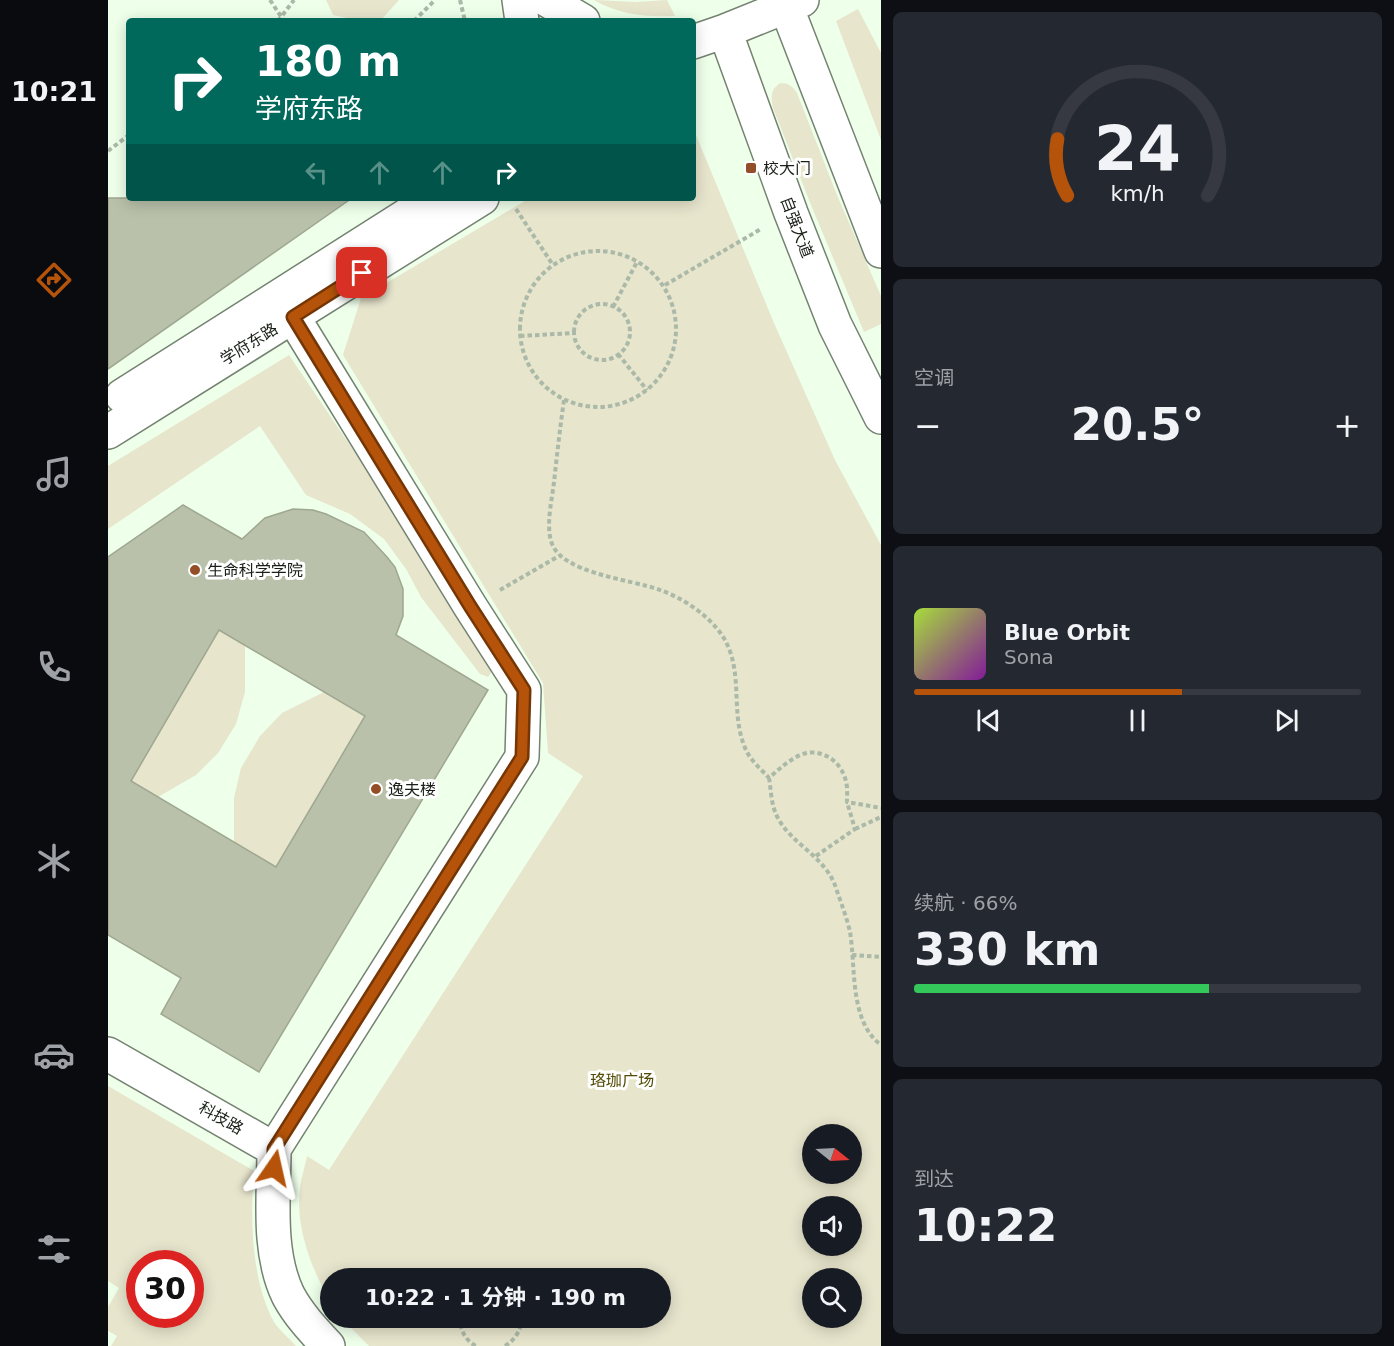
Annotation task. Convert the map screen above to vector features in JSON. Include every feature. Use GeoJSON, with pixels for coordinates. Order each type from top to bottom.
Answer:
{"type":"FeatureCollection","features":[{"type":"Feature","properties":{"kind":"street"},"geometry":{"type":"LineString","coordinates":[[519,0],[522,18]]}},
{"type":"Feature","properties":{"kind":"street"},"geometry":{"type":"LineString","coordinates":[[547,0],[578,18]]}},
{"type":"Feature","properties":{"kind":"street"},"geometry":{"type":"LineString","coordinates":[[696,41],[725,32],[794,3],[881,251]]}},
{"type":"Feature","properties":{"kind":"street","name":"自强大道"},"geometry":{"type":"LineString","coordinates":[[725,32],[791,213],[835,325],[881,417]]}},
{"type":"Feature","properties":{"kind":"street","name":"学府东路"},"geometry":{"type":"LineString","coordinates":[[108,405],[429,201]]}},
{"type":"Feature","properties":{"kind":"street","name":"学府东路"},"geometry":{"type":"LineString","coordinates":[[108,432],[477,201]]}},
{"type":"Feature","properties":{"kind":"street"},"geometry":{"type":"LineString","coordinates":[[293,317],[524,690],[522,757],[274,1149],[274,1228],[276,1254],[282,1277],[288,1295],[328,1346]]}},
{"type":"Feature","properties":{"kind":"street","name":"科技路"},"geometry":{"type":"LineString","coordinates":[[108,1054],[274,1149]]}},
{"type":"Feature","properties":{"kind":"path"},"geometry":{"type":"LineString","coordinates":[[270,0],[281,18]]}},
{"type":"Feature","properties":{"kind":"path"},"geometry":{"type":"LineString","coordinates":[[283,18],[294,0]]}},
{"type":"Feature","properties":{"kind":"path"},"geometry":{"type":"LineString","coordinates":[[417,18],[435,0]]}},
{"type":"Feature","properties":{"kind":"path"},"geometry":{"type":"LineString","coordinates":[[460,0],[464,18]]}},
{"type":"Feature","properties":{"kind":"path"},"geometry":{"type":"LineString","coordinates":[[108,151],[126,137]]}},
{"type":"Feature","properties":{"kind":"path"},"geometry":{"type":"LineString","coordinates":[[515,207],[553,265]]}},
{"type":"Feature","properties":{"kind":"path"},"geometry":{"type":"LineString","coordinates":[[665,285],[791,213]]}},
{"type":"Feature","properties":{"kind":"path"},"geometry":{"type":"LineString","coordinates":[[601,250],[626,255],[637,262],[649,268],[665,285],[675,311],[677,336],[671,361],[657,382],[637,398],[613,407],[588,408],[564,400],[542,385],[526,362],[520,336],[522,309],[533,285],[553,265],[576,253],[601,250]]}},
{"type":"Feature","properties":{"kind":"path"},"geometry":{"type":"LineString","coordinates":[[613,307],[637,262]]}},
{"type":"Feature","properties":{"kind":"path"},"geometry":{"type":"LineString","coordinates":[[602,304],[613,307],[619,310],[629,325],[627,343],[618,354],[606,360],[589,356],[576,343],[574,333],[578,317],[593,305],[602,304]]}},
{"type":"Feature","properties":{"kind":"path"},"geometry":{"type":"LineString","coordinates":[[520,336],[574,333]]}},
{"type":"Feature","properties":{"kind":"path"},"geometry":{"type":"LineString","coordinates":[[618,354],[647,390]]}},
{"type":"Feature","properties":{"kind":"path"},"geometry":{"type":"LineString","coordinates":[[564,400],[550,512],[551,540],[559,556],[566,561],[677,597],[706,616],[719,631],[730,651],[736,672],[739,724],[746,749],[769,778],[776,814],[793,836],[816,856],[834,882],[850,932],[854,983],[863,1022],[874,1039],[881,1045]]}},
{"type":"Feature","properties":{"kind":"path"},"geometry":{"type":"LineString","coordinates":[[470,606],[559,556]]}},
{"type":"Feature","properties":{"kind":"path"},"geometry":{"type":"LineString","coordinates":[[769,778],[786,763],[803,754],[822,754],[836,762],[846,780],[847,802],[855,829]]}},
{"type":"Feature","properties":{"kind":"path"},"geometry":{"type":"LineString","coordinates":[[847,802],[881,808]]}},
{"type":"Feature","properties":{"kind":"path"},"geometry":{"type":"LineString","coordinates":[[816,856],[855,829],[881,817]]}},
{"type":"Feature","properties":{"kind":"path"},"geometry":{"type":"LineString","coordinates":[[852,955],[881,957]]}},
{"type":"Feature","properties":{"kind":"path"},"geometry":{"type":"LineString","coordinates":[[461,1328],[464,1335],[477,1346]]}},
{"type":"Feature","properties":{"kind":"path"},"geometry":{"type":"LineString","coordinates":[[506,1346],[515,1339],[520,1328]]}},
{"type":"Feature","properties":{"kind":"green space"},"geometry":{"type":"Polygon","coordinates":[[[326,0],[399,0],[383,18],[347,18],[333,15],[326,0]]]}},
{"type":"Feature","properties":{"kind":"green space"},"geometry":{"type":"Polygon","coordinates":[[[594,0],[636,2],[667,0],[675,16],[633,14],[613,9],[594,0]]]}},
{"type":"Feature","properties":{"kind":"green space"},"geometry":{"type":"Polygon","coordinates":[[[858,9],[881,53],[881,140],[836,21],[858,9]]]}},
{"type":"Feature","properties":{"kind":"green space"},"geometry":{"type":"Polygon","coordinates":[[[780,83],[790,85],[797,93],[837,195],[881,296],[881,324],[864,332],[773,108],[772,94],[774,88],[780,83]]]}},
{"type":"Feature","properties":{"kind":"green space","name":"珞珈广场"},"geometry":{"type":"Polygon","coordinates":[[[696,135],[774,323],[835,460],[881,545],[881,1346],[369,1346],[351,1328],[671,1328],[671,1268],[320,1268],[320,1281],[306,1247],[300,1217],[301,1184],[307,1156],[329,1170],[583,776],[548,753],[543,683],[343,355],[361,298],[525,201],[696,201],[696,135]]]}},
{"type":"Feature","properties":{"kind":"green space"},"geometry":{"type":"Polygon","coordinates":[[[289,355],[401,521],[493,670],[488,677],[480,674],[421,597],[406,569],[384,539],[350,514],[306,495],[260,426],[108,529],[108,466],[289,355]]]}},
{"type":"Feature","properties":{"kind":"green space"},"geometry":{"type":"Polygon","coordinates":[[[219,630],[245,645],[245,692],[236,724],[218,753],[196,775],[158,797],[131,781],[219,630]]]}},
{"type":"Feature","properties":{"kind":"green space"},"geometry":{"type":"Polygon","coordinates":[[[324,692],[365,716],[276,867],[234,842],[234,798],[241,768],[260,736],[282,713],[324,692]]]}},
{"type":"Feature","properties":{"kind":"green space"},"geometry":{"type":"Polygon","coordinates":[[[108,1086],[254,1171],[252,1208],[254,1248],[261,1287],[274,1322],[296,1346],[111,1346],[117,1336],[108,1331],[108,1307],[119,1288],[108,1281],[108,1086]]]}},
{"type":"Feature","properties":{"kind":"building"},"geometry":{"type":"Polygon","coordinates":[[[108,198],[126,198],[126,201],[348,201],[108,369],[108,198]]]}},
{"type":"Feature","properties":{"kind":"building","name":"逸夫楼"},"geometry":{"type":"Polygon","coordinates":[[[183,505],[242,539],[265,518],[293,509],[313,510],[326,514],[364,532],[395,567],[403,589],[403,616],[396,635],[488,690],[259,1072],[161,1014],[181,978],[108,935],[108,557],[183,505]],[[219,630],[131,781],[276,867],[365,716],[219,630]]]}},
{"type":"Feature","properties":{"kind":"place","name":"校大门"},"geometry":{"type":"Point","coordinates":[751,168]}},
{"type":"Feature","properties":{"kind":"place","name":"生命科学学院"},"geometry":{"type":"Point","coordinates":[195,570]}},
{"type":"Feature","properties":{"kind":"place","name":"逸夫楼"},"geometry":{"type":"Point","coordinates":[376,789]}},
{"type":"Feature","properties":{"kind":"route"},"geometry":{"type":"LineString","coordinates":[[274,1168],[274,1149],[522,757],[524,690],[293,317],[362,273]]}}]}
